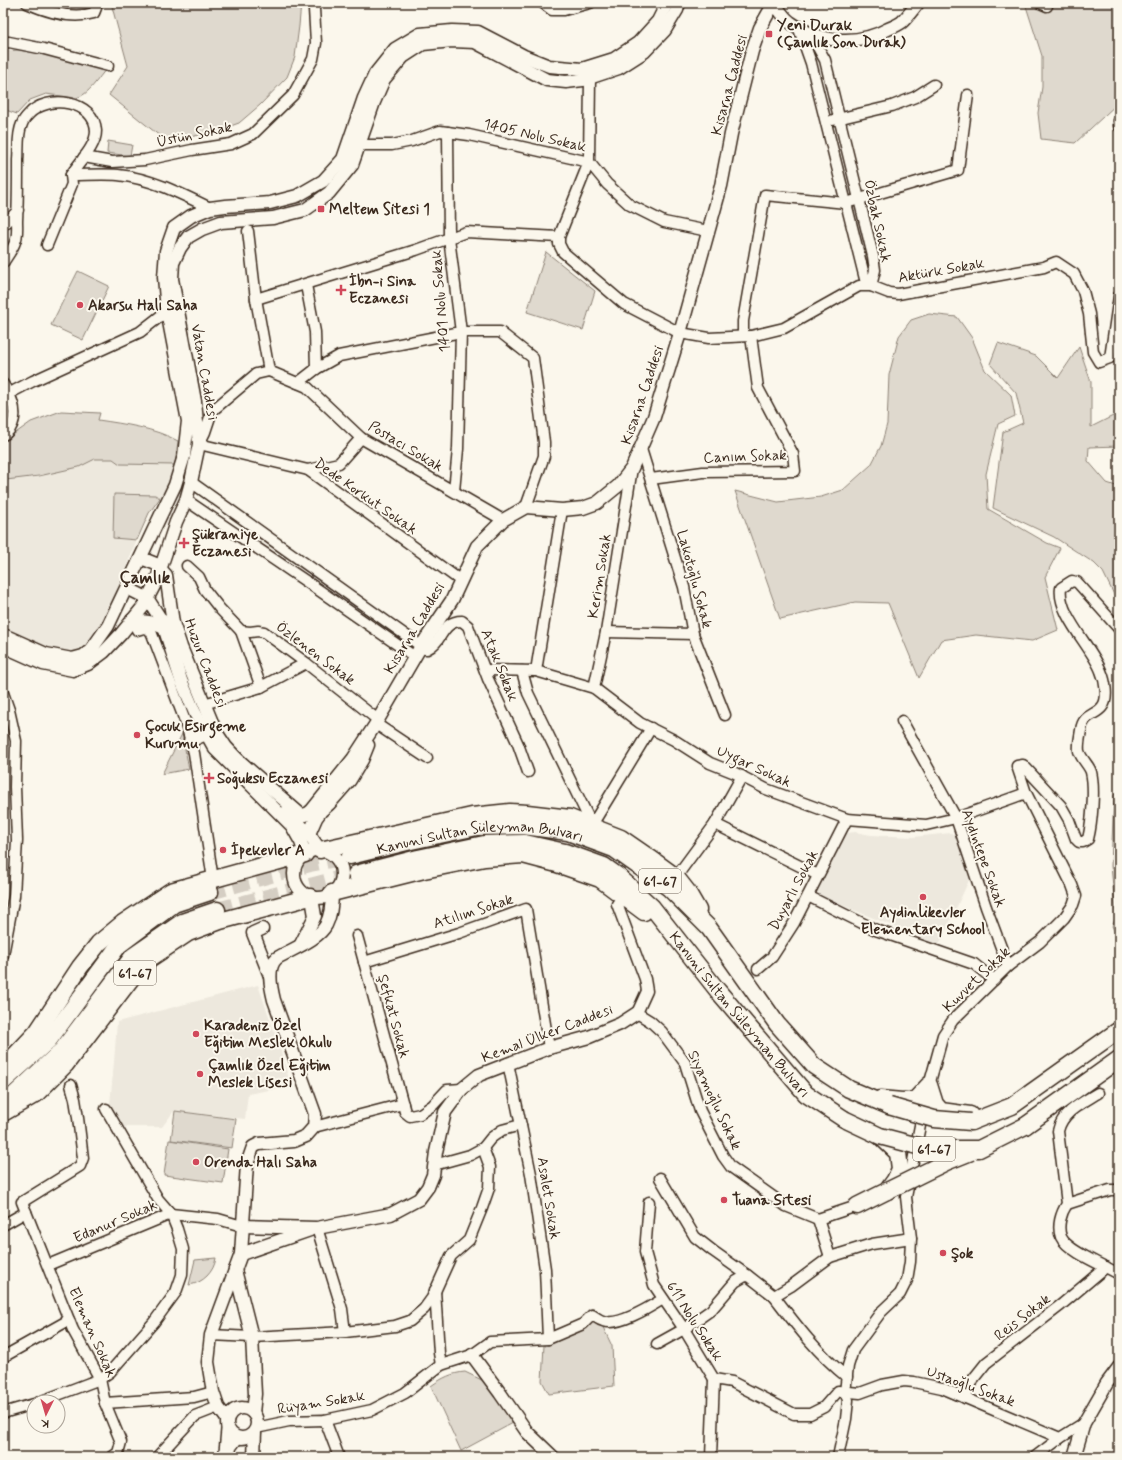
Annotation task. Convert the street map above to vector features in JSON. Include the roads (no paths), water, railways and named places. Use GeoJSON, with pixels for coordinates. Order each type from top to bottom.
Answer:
{"type":"FeatureCollection","features":[{"type":"Feature","properties":{"kind":"main road","name":"61-67"},"geometry":{"type":"LineString","coordinates":[[4,1063],[37,1032],[80,967],[99,943],[123,923],[171,891],[312,852],[472,816],[510,812],[570,818],[592,825],[621,838],[676,877],[687,891],[709,928]]}},
{"type":"Feature","properties":{"kind":"main road","name":"Kanuni Sultan Süleyman Bulvarı"},"geometry":{"type":"LineString","coordinates":[[350,856],[477,827],[524,826],[568,832],[614,849],[669,888],[709,928],[777,1024],[814,1066],[849,1089],[888,1106],[934,1119],[971,1122],[1012,1106],[1119,1030]]}},
{"type":"Feature","properties":{"kind":"main road","name":"Kanuni Sultan Süleyman Bulvarı"},"geometry":{"type":"LineString","coordinates":[[356,874],[418,858],[484,844],[525,843],[565,852],[604,866],[618,876],[652,907],[718,991],[806,1094],[844,1118],[880,1136],[929,1149],[979,1149],[1025,1126],[1119,1059]]}},
{"type":"Feature","properties":{"kind":"main road","name":"61-67"},"geometry":{"type":"LineString","coordinates":[[332,893],[424,870],[485,858],[523,856],[557,864],[600,879],[646,914],[685,948]]}},
{"type":"Feature","properties":{"kind":"main road","name":"61-67"},"geometry":{"type":"LineString","coordinates":[[3,1082],[48,1040],[119,945],[174,904],[210,892]]}},
{"type":"Feature","properties":{"kind":"main road","name":"61-67"},"geometry":{"type":"LineString","coordinates":[[3,1113],[36,1094],[66,1064],[142,963],[188,933],[220,921],[310,897]]}},
{"type":"Feature","properties":{"kind":"main road","name":"61-67"},"geometry":{"type":"LineString","coordinates":[[3,1105],[62,1050],[133,956],[182,922],[217,910]]}},
{"type":"Feature","properties":{"kind":"main road","name":"61-67"},"geometry":{"type":"LineString","coordinates":[[871,1098],[902,1101],[915,1100],[927,1093],[941,1111],[968,1116],[1012,1106]]}},
{"type":"Feature","properties":{"kind":"main road","name":"61-67"},"geometry":{"type":"LineString","coordinates":[[880,1136],[898,1153],[900,1169],[895,1180],[887,1191]]}},
{"type":"Feature","properties":{"kind":"main road","name":"61-67"},"geometry":{"type":"LineString","coordinates":[[858,1206],[946,1162],[979,1149]]}},
{"type":"Feature","properties":{"kind":"street"},"geometry":{"type":"LineString","coordinates":[[28,3],[50,11],[72,15],[88,15],[94,13],[96,3]]}},
{"type":"Feature","properties":{"kind":"street","name":"Üstün Sokak"},"geometry":{"type":"LineString","coordinates":[[84,157],[112,162],[145,160],[192,150],[231,144],[253,134],[293,94],[313,59],[316,44],[315,3]]}},
{"type":"Feature","properties":{"kind":"street"},"geometry":{"type":"LineString","coordinates":[[543,3],[552,10],[564,10],[590,3]]}},
{"type":"Feature","properties":{"kind":"street","name":"Vatan Caddesi"},"geometry":{"type":"LineString","coordinates":[[3,637],[6,636],[46,654],[72,659],[83,656],[91,650],[108,626],[182,468],[188,433],[188,421],[167,311],[164,277],[166,251],[174,228],[191,216],[210,208],[270,203],[297,196],[323,181],[343,159],[364,98],[375,74],[396,49],[420,34],[452,31],[478,32],[524,56],[549,66],[582,69],[614,59],[638,44],[658,21],[667,3]]}},
{"type":"Feature","properties":{"kind":"street","name":"Vatan Caddesi"},"geometry":{"type":"LineString","coordinates":[[3,646],[43,664],[73,670],[88,664],[104,652],[121,634],[135,625],[156,582],[176,522],[186,500],[199,444],[196,401],[172,279],[173,263],[180,248],[188,237],[202,228],[221,222],[273,218],[305,210],[329,193],[352,165],[374,102],[384,79],[402,57],[423,44],[452,41],[475,42],[547,80],[566,82],[590,78],[619,68],[644,52],[665,30],[677,10],[679,3]]}},
{"type":"Feature","properties":{"kind":"street"},"geometry":{"type":"LineString","coordinates":[[774,3],[787,19],[811,33],[830,39],[846,41],[864,39],[880,34],[901,22],[918,3]]}},
{"type":"Feature","properties":{"kind":"street","name":"Kisarna Caddesi"},"geometry":{"type":"LineString","coordinates":[[376,723],[421,646],[452,600],[477,546],[503,520],[526,507],[562,510],[583,508],[597,503],[618,486],[632,468],[654,417],[680,333],[721,186],[731,134],[752,51],[760,28],[774,3]]}},
{"type":"Feature","properties":{"kind":"street","name":"Özbak Sokak"},"geometry":{"type":"LineString","coordinates":[[798,26],[815,42],[822,54],[873,256],[874,270],[871,286]]}},
{"type":"Feature","properties":{"kind":"street","name":"Özbak Sokak"},"geometry":{"type":"LineString","coordinates":[[798,26],[811,63],[865,279],[871,286]]}},
{"type":"Feature","properties":{"kind":"street"},"geometry":{"type":"LineString","coordinates":[[3,43],[9,42],[44,49],[108,66]]}},
{"type":"Feature","properties":{"kind":"street"},"geometry":{"type":"LineString","coordinates":[[590,78],[589,162],[559,237],[559,244],[563,252],[624,304],[680,333],[709,338],[747,336],[784,328],[859,286],[871,286]]}},
{"type":"Feature","properties":{"kind":"street"},"geometry":{"type":"LineString","coordinates":[[826,121],[892,106],[915,97],[934,85]]}},
{"type":"Feature","properties":{"kind":"street"},"geometry":{"type":"LineString","coordinates":[[747,336],[744,321],[765,195],[846,203],[958,170],[968,95]]}},
{"type":"Feature","properties":{"kind":"street"},"geometry":{"type":"LineString","coordinates":[[3,263],[16,241],[19,140],[22,124],[29,114],[39,105],[49,102],[62,102],[75,105],[84,110],[95,124],[96,132],[93,142],[71,175],[72,184],[47,245]]}},
{"type":"Feature","properties":{"kind":"street"},"geometry":{"type":"LineString","coordinates":[[1119,121],[1119,126]]}},
{"type":"Feature","properties":{"kind":"street","name":"1405 Nolu Sokak"},"geometry":{"type":"LineString","coordinates":[[359,145],[392,145],[412,141],[440,131],[469,135],[589,162],[607,184],[630,205],[664,222],[708,231]]}},
{"type":"Feature","properties":{"kind":"street","name":"1401 Nolu Sokak"},"geometry":{"type":"LineString","coordinates":[[448,132],[449,238],[460,332],[458,450],[454,491]]}},
{"type":"Feature","properties":{"kind":"street"},"geometry":{"type":"LineString","coordinates":[[71,175],[118,175],[144,181],[179,192],[210,208]]}},
{"type":"Feature","properties":{"kind":"street"},"geometry":{"type":"LineString","coordinates":[[3,224],[8,221],[18,210]]}},
{"type":"Feature","properties":{"kind":"street"},"geometry":{"type":"LineString","coordinates":[[199,444],[212,411],[256,374],[269,371],[256,299],[248,231]]}},
{"type":"Feature","properties":{"kind":"street"},"geometry":{"type":"LineString","coordinates":[[256,299],[306,285],[416,250],[466,232],[559,237]]}},
{"type":"Feature","properties":{"kind":"street","name":"Aktürk Sokak"},"geometry":{"type":"LineString","coordinates":[[871,286],[890,293],[898,294],[1044,267],[1056,262],[1074,274],[1083,291],[1089,314],[1093,352],[1099,362],[1110,358],[1119,296]]}},
{"type":"Feature","properties":{"kind":"street"},"geometry":{"type":"LineString","coordinates":[[306,285],[315,332],[316,369]]}},
{"type":"Feature","properties":{"kind":"street"},"geometry":{"type":"LineString","coordinates":[[10,394],[33,381],[140,332],[167,311]]}},
{"type":"Feature","properties":{"kind":"street"},"geometry":{"type":"LineString","coordinates":[[298,383],[316,369],[338,356],[460,332],[500,332],[533,358],[544,442],[544,456],[526,507]]}},
{"type":"Feature","properties":{"kind":"street","name":"Canım Sokak"},"geometry":{"type":"LineString","coordinates":[[651,479],[703,472],[795,470],[793,454],[758,388],[747,336]]}},
{"type":"Feature","properties":{"kind":"street","name":"Postacı Sokak"},"geometry":{"type":"LineString","coordinates":[[269,371],[307,387],[361,438],[503,520]]}},
{"type":"Feature","properties":{"kind":"street"},"geometry":{"type":"LineString","coordinates":[[3,384],[10,394],[14,409],[13,423],[6,434],[3,435]]}},
{"type":"Feature","properties":{"kind":"street"},"geometry":{"type":"LineString","coordinates":[[308,470],[339,463],[361,438]]}},
{"type":"Feature","properties":{"kind":"street","name":"Dede Korkut Sokak"},"geometry":{"type":"LineString","coordinates":[[199,444],[308,470],[461,581]]}},
{"type":"Feature","properties":{"kind":"street","name":"Lakotoğlu Sokak"},"geometry":{"type":"LineString","coordinates":[[641,449],[684,587],[693,634],[725,715]]}},
{"type":"Feature","properties":{"kind":"street","name":"Kerim Sokak"},"geometry":{"type":"LineString","coordinates":[[594,688],[606,632],[632,468]]}},
{"type":"Feature","properties":{"kind":"street"},"geometry":{"type":"LineString","coordinates":[[191,482],[421,646]]}},
{"type":"Feature","properties":{"kind":"street"},"geometry":{"type":"LineString","coordinates":[[186,500],[415,657]]}},
{"type":"Feature","properties":{"kind":"street"},"geometry":{"type":"LineString","coordinates":[[536,671],[562,510]]}},
{"type":"Feature","properties":{"kind":"street"},"geometry":{"type":"LineString","coordinates":[[247,541],[255,529]]}},
{"type":"Feature","properties":{"kind":"street"},"geometry":{"type":"LineString","coordinates":[[141,558],[156,564],[160,570]]}},
{"type":"Feature","properties":{"kind":"street"},"geometry":{"type":"LineString","coordinates":[[187,566],[199,577],[205,590],[220,609],[241,631],[261,687]]}},
{"type":"Feature","properties":{"kind":"street","name":"Huzur Caddesi"},"geometry":{"type":"LineString","coordinates":[[160,570],[166,575],[173,623],[181,647],[216,732],[226,747],[236,758],[309,834],[312,852]]}},
{"type":"Feature","properties":{"kind":"street"},"geometry":{"type":"LineString","coordinates":[[310,584],[317,572]]}},
{"type":"Feature","properties":{"kind":"street"},"geometry":{"type":"LineString","coordinates":[[1026,793],[1017,766],[1023,765],[1051,794],[1069,820],[1076,839],[1079,842],[1083,842],[1088,839],[1091,818],[1092,783],[1091,771],[1079,752],[1081,727],[1090,715],[1103,706],[1105,701],[1105,692],[1102,671],[1066,613],[1060,593],[1061,588],[1072,581],[1077,582],[1119,629]]}},
{"type":"Feature","properties":{"kind":"street"},"geometry":{"type":"LineString","coordinates":[[127,586],[147,598]]}},
{"type":"Feature","properties":{"kind":"street","name":"Huzur Caddesi"},"geometry":{"type":"LineString","coordinates":[[147,598],[162,621],[180,680],[195,713],[215,749],[292,826],[298,836],[312,852]]}},
{"type":"Feature","properties":{"kind":"street"},"geometry":{"type":"LineString","coordinates":[[366,623],[374,613]]}},
{"type":"Feature","properties":{"kind":"street","name":"Atak Sokak"},"geometry":{"type":"LineString","coordinates":[[421,646],[427,650],[430,648],[447,626],[455,621],[462,621],[468,626],[485,670],[518,744],[528,772]]}},
{"type":"Feature","properties":{"kind":"street"},"geometry":{"type":"LineString","coordinates":[[135,625],[149,622],[164,628]]}},
{"type":"Feature","properties":{"kind":"street"},"geometry":{"type":"LineString","coordinates":[[135,625],[149,629],[154,639],[170,678],[190,741],[199,782],[212,873]]}},
{"type":"Feature","properties":{"kind":"street","name":"Özlenen Sokak"},"geometry":{"type":"LineString","coordinates":[[241,631],[264,632],[306,663],[376,723],[427,758]]}},
{"type":"Feature","properties":{"kind":"street"},"geometry":{"type":"LineString","coordinates":[[606,632],[693,634]]}},
{"type":"Feature","properties":{"kind":"street"},"geometry":{"type":"LineString","coordinates":[[204,704],[261,687],[306,663]]}},
{"type":"Feature","properties":{"kind":"street","name":"Uygar Sokak"},"geometry":{"type":"LineString","coordinates":[[485,670],[536,671],[594,688],[640,723],[674,740],[710,763],[742,776],[766,789],[847,819],[926,825],[956,818],[1026,793]]}},
{"type":"Feature","properties":{"kind":"street"},"geometry":{"type":"LineString","coordinates":[[522,671],[528,693],[592,825]]}},
{"type":"Feature","properties":{"kind":"street"},"geometry":{"type":"LineString","coordinates":[[3,693],[9,710],[16,741],[15,788],[17,840],[14,896],[3,954]]}},
{"type":"Feature","properties":{"kind":"street","name":"Aydıntepe Sokak"},"geometry":{"type":"LineString","coordinates":[[902,721],[956,818],[1008,966]]}},
{"type":"Feature","properties":{"kind":"street"},"geometry":{"type":"LineString","coordinates":[[236,758],[300,814],[306,815],[312,810],[353,759],[376,723]]}},
{"type":"Feature","properties":{"kind":"street"},"geometry":{"type":"LineString","coordinates":[[309,834],[318,815],[350,780],[362,760],[376,723]]}},
{"type":"Feature","properties":{"kind":"street"},"geometry":{"type":"LineString","coordinates":[[592,825],[650,728]]}},
{"type":"Feature","properties":{"kind":"street"},"geometry":{"type":"LineString","coordinates":[[190,741],[206,734]]}},
{"type":"Feature","properties":{"kind":"street"},"geometry":{"type":"LineString","coordinates":[[676,877],[715,824],[742,776]]}},
{"type":"Feature","properties":{"kind":"street","name":"Kuvvet Sokak"},"geometry":{"type":"LineString","coordinates":[[838,1457],[848,1400],[845,1392],[846,1377],[853,1350],[881,1312],[900,1294],[907,1280],[910,1262],[911,1238],[906,1197],[927,1093],[943,1035],[953,1020],[1008,966],[1040,942],[1064,918],[1076,896],[1072,884],[1026,793]]}},
{"type":"Feature","properties":{"kind":"street","name":"Duyarlı Sokak"},"geometry":{"type":"LineString","coordinates":[[758,969],[772,957],[794,923],[847,819]]}},
{"type":"Feature","properties":{"kind":"street"},"geometry":{"type":"LineString","coordinates":[[715,824],[818,875]]}},
{"type":"Feature","properties":{"kind":"street"},"geometry":{"type":"LineString","coordinates":[[270,978],[274,960],[301,944],[313,939],[326,924],[331,910],[332,893],[338,887],[341,880],[342,871],[334,857],[328,852],[312,852],[299,859],[295,866],[295,881],[298,888],[310,897],[315,916],[301,944]]}},
{"type":"Feature","properties":{"kind":"street","name":"61-67"},"geometry":{"type":"LineString","coordinates":[[310,897],[325,897],[332,893]]}},
{"type":"Feature","properties":{"kind":"street"},"geometry":{"type":"LineString","coordinates":[[808,896],[876,930],[974,964],[994,980]]}},
{"type":"Feature","properties":{"kind":"street"},"geometry":{"type":"LineString","coordinates":[[617,904],[645,979],[647,991],[637,1013]]}},
{"type":"Feature","properties":{"kind":"street","name":"Atılım Sokak"},"geometry":{"type":"LineString","coordinates":[[364,962],[526,909],[549,1048]]}},
{"type":"Feature","properties":{"kind":"street"},"geometry":{"type":"LineString","coordinates":[[262,929],[253,933],[270,978],[274,1000],[315,1114],[314,1127]]}},
{"type":"Feature","properties":{"kind":"street","name":"Şefkat Sokak"},"geometry":{"type":"LineString","coordinates":[[357,936],[403,1104]]}},
{"type":"Feature","properties":{"kind":"street","name":"Kemal Ülker Caddesi"},"geometry":{"type":"LineString","coordinates":[[242,1226],[317,1228],[390,1214],[419,1199],[428,1187],[433,1175],[444,1112],[462,1089],[479,1076],[508,1063],[549,1048],[595,1034],[620,1024],[637,1013]]}},
{"type":"Feature","properties":{"kind":"street","name":"Siyamoğlu Sokak"},"geometry":{"type":"LineString","coordinates":[[637,1013],[650,1021],[662,1032],[685,1063],[700,1111],[723,1156],[731,1167],[786,1206],[818,1219]]}},
{"type":"Feature","properties":{"kind":"street","name":"Asalet Sokak"},"geometry":{"type":"LineString","coordinates":[[508,1063],[531,1174],[545,1269],[548,1339]]}},
{"type":"Feature","properties":{"kind":"street"},"geometry":{"type":"LineString","coordinates":[[3,1225],[26,1212],[22,1202],[80,1166],[83,1158],[77,1112],[70,1085]]}},
{"type":"Feature","properties":{"kind":"street"},"geometry":{"type":"LineString","coordinates":[[248,1434],[232,1435],[228,1430],[227,1421],[218,1408],[213,1392],[208,1362],[212,1335],[241,1254],[247,1164],[253,1147],[260,1144],[294,1141],[306,1136],[314,1127],[403,1104],[405,1112],[410,1116],[420,1114],[433,1105],[447,1090],[462,1089]]}},
{"type":"Feature","properties":{"kind":"street"},"geometry":{"type":"LineString","coordinates":[[1098,1093],[1070,1112],[1060,1122],[1058,1131],[1067,1204],[1062,1212],[1059,1229],[1062,1238],[1076,1251],[1119,1274]]}},
{"type":"Feature","properties":{"kind":"street"},"geometry":{"type":"LineString","coordinates":[[62,1394],[100,1380],[110,1372],[154,1322],[176,1292],[182,1275],[182,1250],[177,1229],[170,1214],[158,1199],[106,1109]]}},
{"type":"Feature","properties":{"kind":"street"},"geometry":{"type":"LineString","coordinates":[[434,1166],[470,1155],[483,1148],[491,1138],[502,1130],[521,1125]]}},
{"type":"Feature","properties":{"kind":"street"},"geometry":{"type":"LineString","coordinates":[[212,1335],[252,1337],[345,1332],[395,1326],[410,1321],[424,1309],[432,1298],[451,1256],[469,1240],[489,1188],[490,1167],[483,1148]]}},
{"type":"Feature","properties":{"kind":"street"},"geometry":{"type":"LineString","coordinates":[[660,1178],[695,1237],[774,1296],[798,1328],[820,1353],[832,1366],[846,1377]]}},
{"type":"Feature","properties":{"kind":"street"},"geometry":{"type":"LineString","coordinates":[[1067,1204],[1104,1192],[1119,1190]]}},
{"type":"Feature","properties":{"kind":"street","name":"611 Nolu Sokak"},"geometry":{"type":"LineString","coordinates":[[649,1202],[645,1252],[654,1285],[684,1329],[714,1379],[711,1457]]}},
{"type":"Feature","properties":{"kind":"street"},"geometry":{"type":"LineString","coordinates":[[830,1257],[818,1219],[858,1206]]}},
{"type":"Feature","properties":{"kind":"street","name":"Eleman Sokak"},"geometry":{"type":"LineString","coordinates":[[26,1212],[70,1320],[100,1380],[105,1403],[121,1442],[118,1453],[112,1457]]}},
{"type":"Feature","properties":{"kind":"street","name":"Edanur Sokak"},"geometry":{"type":"LineString","coordinates":[[48,1265],[170,1214],[218,1219],[242,1226]]}},
{"type":"Feature","properties":{"kind":"street"},"geometry":{"type":"LineString","coordinates":[[241,1254],[317,1228],[342,1309],[345,1332]]}},
{"type":"Feature","properties":{"kind":"street"},"geometry":{"type":"LineString","coordinates":[[774,1296],[791,1286],[830,1257],[872,1244],[911,1238]]}},
{"type":"Feature","properties":{"kind":"street","name":"Reis Sokak"},"geometry":{"type":"LineString","coordinates":[[965,1398],[974,1378],[986,1363],[1061,1306],[1106,1267]]}},
{"type":"Feature","properties":{"kind":"street"},"geometry":{"type":"LineString","coordinates":[[224,1457],[248,1434],[256,1417],[253,1413],[255,1394],[252,1337],[235,1270]]}},
{"type":"Feature","properties":{"kind":"street"},"geometry":{"type":"LineString","coordinates":[[657,1344],[684,1329],[711,1310],[735,1282],[747,1275]]}},
{"type":"Feature","properties":{"kind":"street"},"geometry":{"type":"LineString","coordinates":[[436,1290],[441,1365]]}},
{"type":"Feature","properties":{"kind":"street"},"geometry":{"type":"LineString","coordinates":[[548,1339],[583,1324],[592,1315],[604,1322],[627,1319],[663,1299]]}},
{"type":"Feature","properties":{"kind":"street"},"geometry":{"type":"LineString","coordinates":[[3,1357],[70,1320]]}},
{"type":"Feature","properties":{"kind":"street","name":"Rüyam Sokak"},"geometry":{"type":"LineString","coordinates":[[248,1434],[289,1422],[325,1420],[372,1410],[405,1393],[441,1365],[472,1355],[490,1342],[548,1339]]}},
{"type":"Feature","properties":{"kind":"street"},"geometry":{"type":"LineString","coordinates":[[472,1355],[527,1432],[553,1457]]}},
{"type":"Feature","properties":{"kind":"street"},"geometry":{"type":"LineString","coordinates":[[1074,1457],[1084,1423],[1107,1383],[1119,1367]]}},
{"type":"Feature","properties":{"kind":"street","name":"Ustaoğlu Sokak"},"geometry":{"type":"LineString","coordinates":[[714,1379],[732,1382],[794,1414],[810,1414],[824,1407],[838,1392],[860,1393],[882,1385],[904,1381],[914,1382],[942,1388],[1060,1438]]}},
{"type":"Feature","properties":{"kind":"street"},"geometry":{"type":"LineString","coordinates":[[105,1403],[194,1397],[213,1392]]}},
{"type":"Feature","properties":{"kind":"street"},"geometry":{"type":"LineString","coordinates":[[3,1414],[26,1407]]}},
{"type":"Feature","properties":{"kind":"street"},"geometry":{"type":"LineString","coordinates":[[157,1457],[195,1416],[218,1408]]}},
{"type":"Feature","properties":{"kind":"street"},"geometry":{"type":"LineString","coordinates":[[224,1457],[227,1421],[232,1412],[236,1409],[245,1409],[253,1413]]}},
{"type":"Feature","properties":{"kind":"street"},"geometry":{"type":"LineString","coordinates":[[325,1420],[339,1457]]}},
{"type":"Feature","properties":{"kind":"street"},"geometry":{"type":"LineString","coordinates":[[1035,1457],[1060,1438],[1084,1423]]}},
{"type":"Feature","properties":{"kind":"street"},"geometry":{"type":"LineString","coordinates":[[248,1434],[254,1457]]}},
{"type":"Feature","properties":{"kind":"tunnel"},"geometry":{"type":"LineString","coordinates":[[210,892],[310,864],[350,856]]}},
{"type":"Feature","properties":{"kind":"tunnel"},"geometry":{"type":"LineString","coordinates":[[217,910],[356,874]]}},
{"type":"Feature","properties":{"kind":"place","name":"Yeni Durak (Çamlık Son Durak)"},"geometry":{"type":"Point","coordinates":[769,34]}},
{"type":"Feature","properties":{"kind":"place","name":"Meltem Sitesi 1"},"geometry":{"type":"Point","coordinates":[321,209]}},
{"type":"Feature","properties":{"kind":"place","name":"İbn-i Sina Eczanesi"},"geometry":{"type":"Point","coordinates":[341,290]}},
{"type":"Feature","properties":{"kind":"place","name":"Akarsu Halı Saha"},"geometry":{"type":"Point","coordinates":[80,305]}},
{"type":"Feature","properties":{"kind":"place","name":"Şükraniye Eczanesi"},"geometry":{"type":"Point","coordinates":[184,543]}},
{"type":"Feature","properties":{"kind":"place","name":"Çocuk Esirgeme Kurumu"},"geometry":{"type":"Point","coordinates":[137,735]}},
{"type":"Feature","properties":{"kind":"place","name":"Soğuksu Eczanesi"},"geometry":{"type":"Point","coordinates":[209,778]}},
{"type":"Feature","properties":{"kind":"place","name":"İpekevler A"},"geometry":{"type":"Point","coordinates":[223,850]}},
{"type":"Feature","properties":{"kind":"place","name":"Aydinlikevler Elementary School"},"geometry":{"type":"Point","coordinates":[923,897]}},
{"type":"Feature","properties":{"kind":"place","name":"Karadeniz Özel Eğitim Meslek Okulu"},"geometry":{"type":"Point","coordinates":[196,1034]}},
{"type":"Feature","properties":{"kind":"place","name":"Çamlık Özel Eğitim Meslek Lisesi"},"geometry":{"type":"Point","coordinates":[200,1074]}},
{"type":"Feature","properties":{"kind":"place","name":"Orenda Halı Saha"},"geometry":{"type":"Point","coordinates":[196,1162]}},
{"type":"Feature","properties":{"kind":"place","name":"Tuana Sitesi"},"geometry":{"type":"Point","coordinates":[724,1200]}},
{"type":"Feature","properties":{"kind":"place","name":"Şok"},"geometry":{"type":"Point","coordinates":[943,1253]}},
{"type":"Feature","properties":{"kind":"district","name":"Çamlık"},"geometry":{"type":"Point","coordinates":[145,577]}}]}
